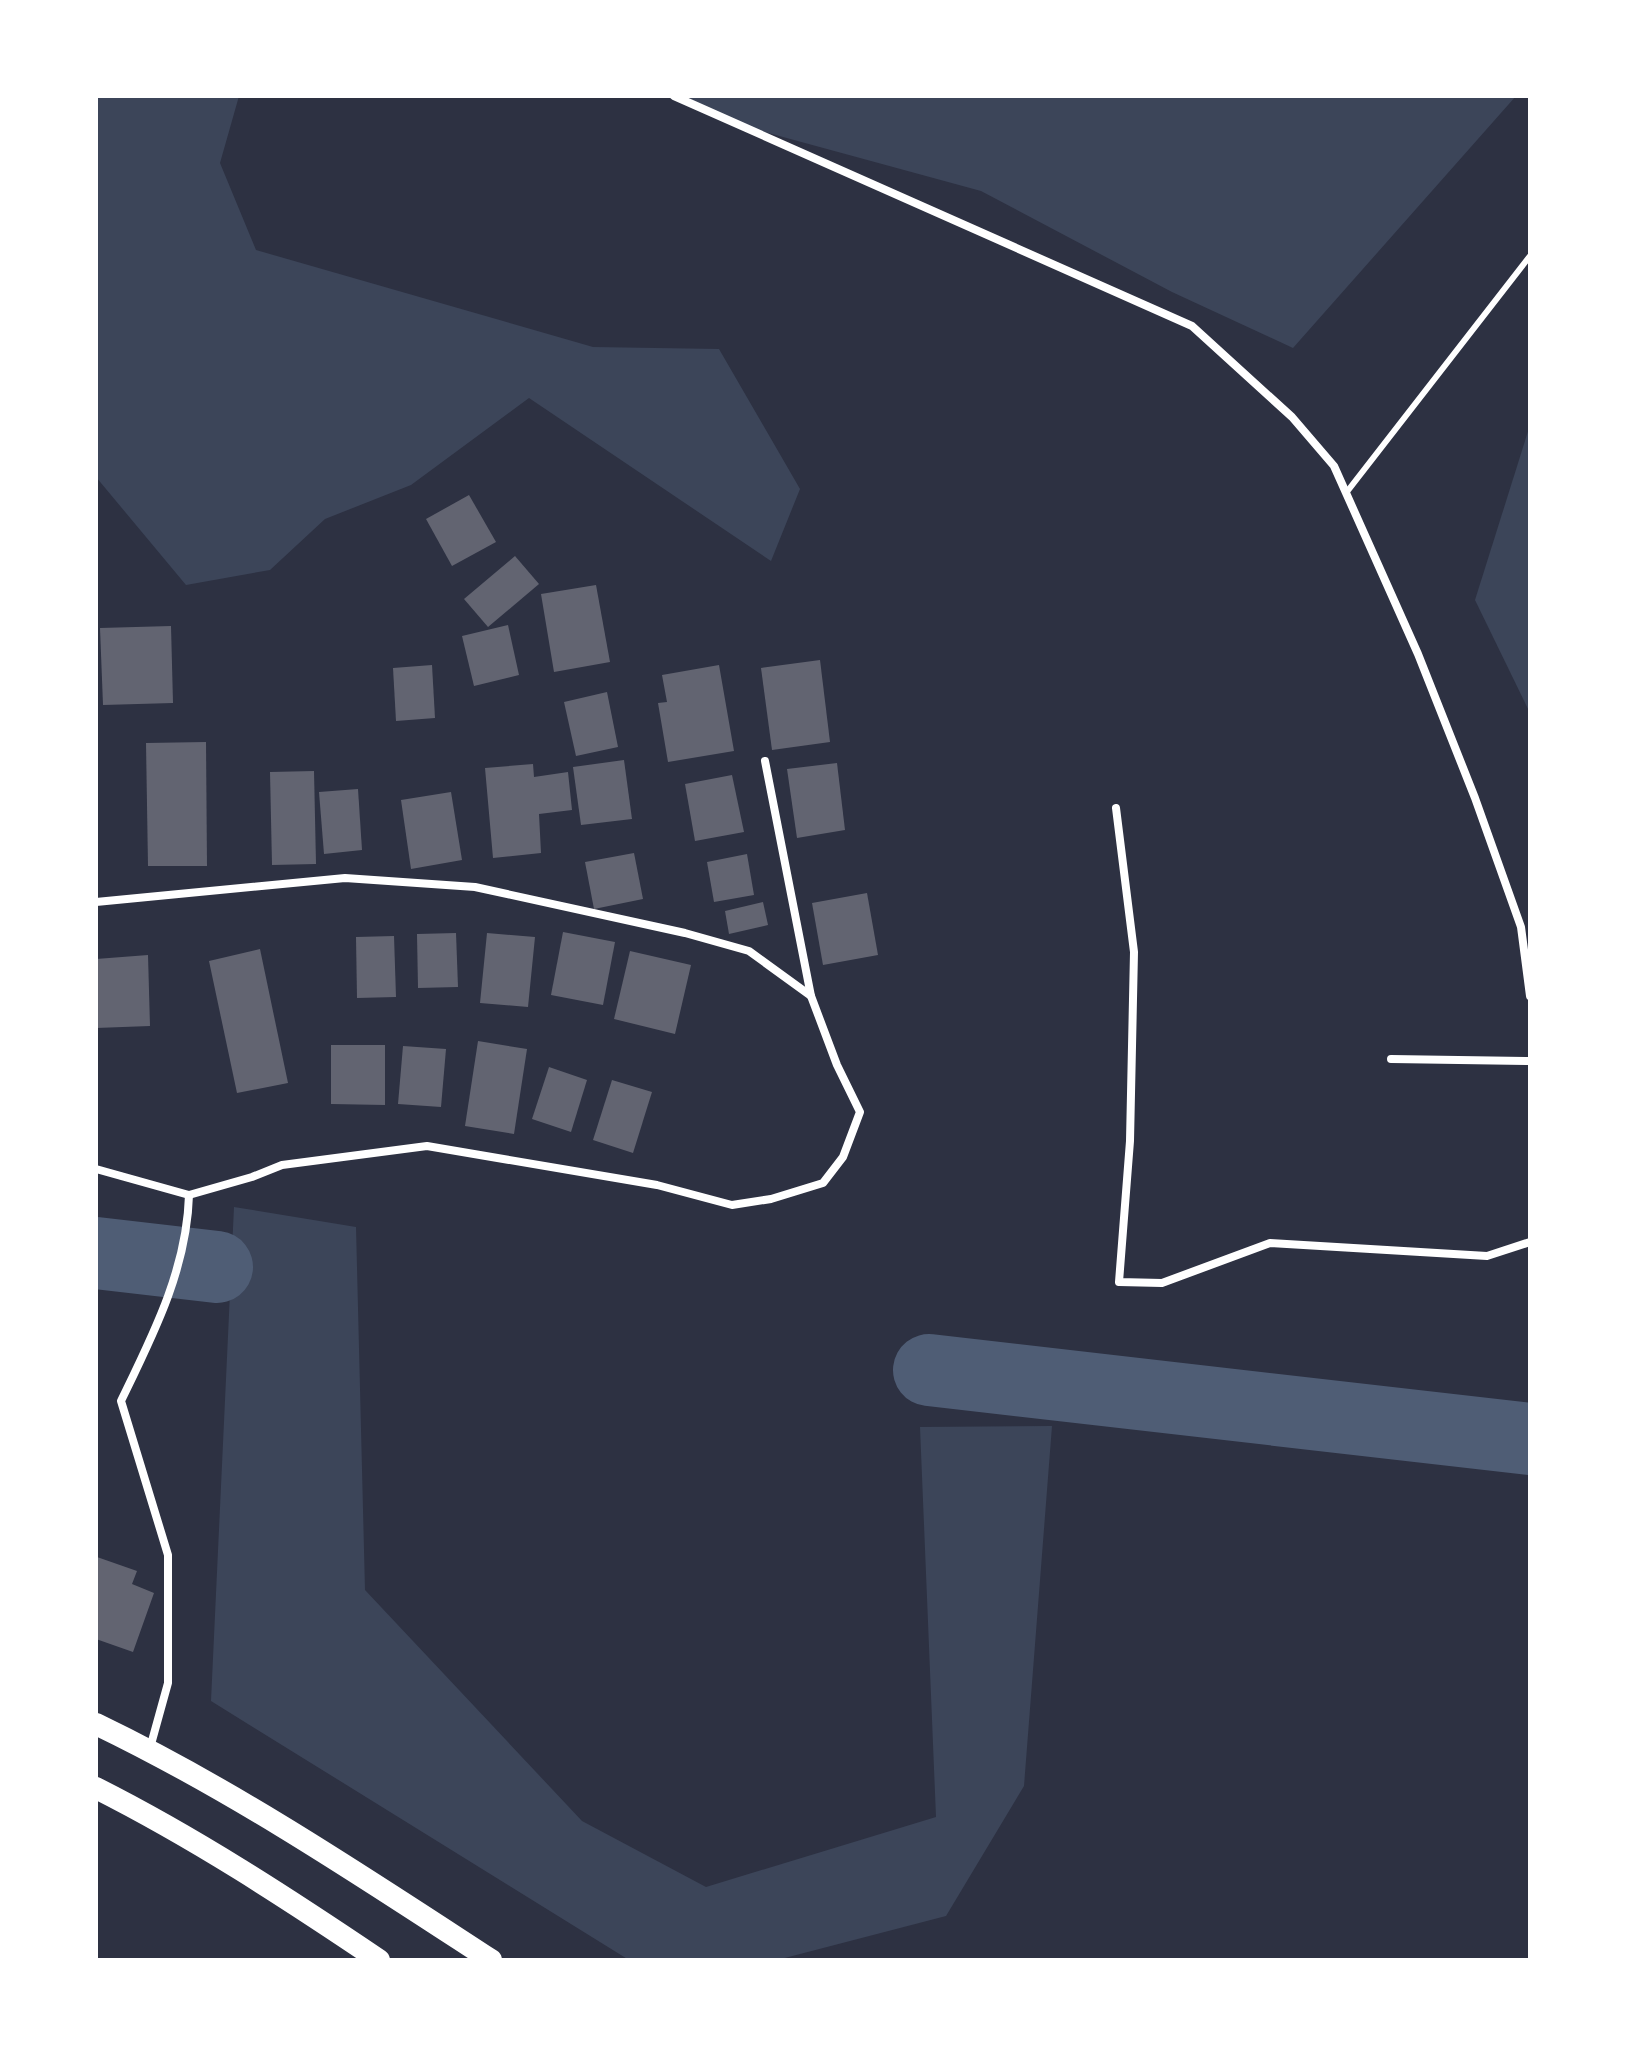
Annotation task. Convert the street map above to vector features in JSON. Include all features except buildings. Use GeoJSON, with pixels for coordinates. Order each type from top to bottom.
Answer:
{"type":"FeatureCollection","features":[{"type":"Feature","properties":{"kind":"highway"},"geometry":{"type":"LineString","coordinates":[[96,1724],[149,1750],[282,1825],[491,1960]]}},
{"type":"Feature","properties":{"kind":"highway"},"geometry":{"type":"LineString","coordinates":[[96,1788],[153,1816],[251,1874],[379,1960]]}},
{"type":"Feature","properties":{"kind":"street"},"geometry":{"type":"LineString","coordinates":[[674,96],[1192,326],[1292,417],[1334,466],[1418,654],[1475,798],[1521,927],[1530,996]]}},
{"type":"Feature","properties":{"kind":"street"},"geometry":{"type":"LineString","coordinates":[[96,1169],[189,1195],[282,1165],[427,1146],[657,1185],[732,1205],[771,1199],[823,1183],[843,1157],[860,1112],[837,1065],[811,996],[765,761]]}},
{"type":"Feature","properties":{"kind":"street"},"geometry":{"type":"LineString","coordinates":[[1116,808],[1134,952],[1130,1141],[1119,1282],[1162,1283],[1270,1243],[1487,1256],[1530,1242]]}},
{"type":"Feature","properties":{"kind":"street"},"geometry":{"type":"LineString","coordinates":[[96,902],[345,878],[475,887],[685,933],[749,951],[811,996]]}},
{"type":"Feature","properties":{"kind":"street"},"geometry":{"type":"LineString","coordinates":[[1391,1059],[1530,1061]]}},
{"type":"Feature","properties":{"kind":"street"},"geometry":{"type":"LineString","coordinates":[[149,1750],[168,1683],[168,1555],[121,1401],[166,1308],[188,1223],[189,1195]]}},
{"type":"Feature","properties":{"kind":"lane"},"geometry":{"type":"LineString","coordinates":[[1346,493],[1530,256]]}},
{"type":"Feature","properties":{"kind":"shaded area"},"geometry":{"type":"Polygon","coordinates":[[[96,96],[239,96],[220,163],[256,250],[593,347],[719,349],[800,489],[771,561],[529,398],[411,485],[325,519],[270,570],[186,585],[96,477],[96,96]]]}},
{"type":"Feature","properties":{"kind":"shaded area"},"geometry":{"type":"Polygon","coordinates":[[[685,96],[1516,96],[1293,348],[1172,292],[981,191],[735,124],[685,96]]]}},
{"type":"Feature","properties":{"kind":"shaded area"},"geometry":{"type":"Polygon","coordinates":[[[1530,425],[1530,713],[1475,600],[1530,425]]]}},
{"type":"Feature","properties":{"kind":"shaded area"},"geometry":{"type":"Polygon","coordinates":[[[234,1207],[356,1227],[365,1590],[582,1821],[706,1887],[936,1817],[920,1427],[1052,1426],[1024,1786],[946,1916],[777,1960],[629,1960],[211,1701],[234,1207]]]}},
{"type":"Feature","properties":{"kind":"waterway"},"geometry":{"type":"LineString","coordinates":[[96,1253],[217,1267]]}},
{"type":"Feature","properties":{"kind":"waterway"},"geometry":{"type":"LineString","coordinates":[[929,1370],[1530,1439]]}}]}
